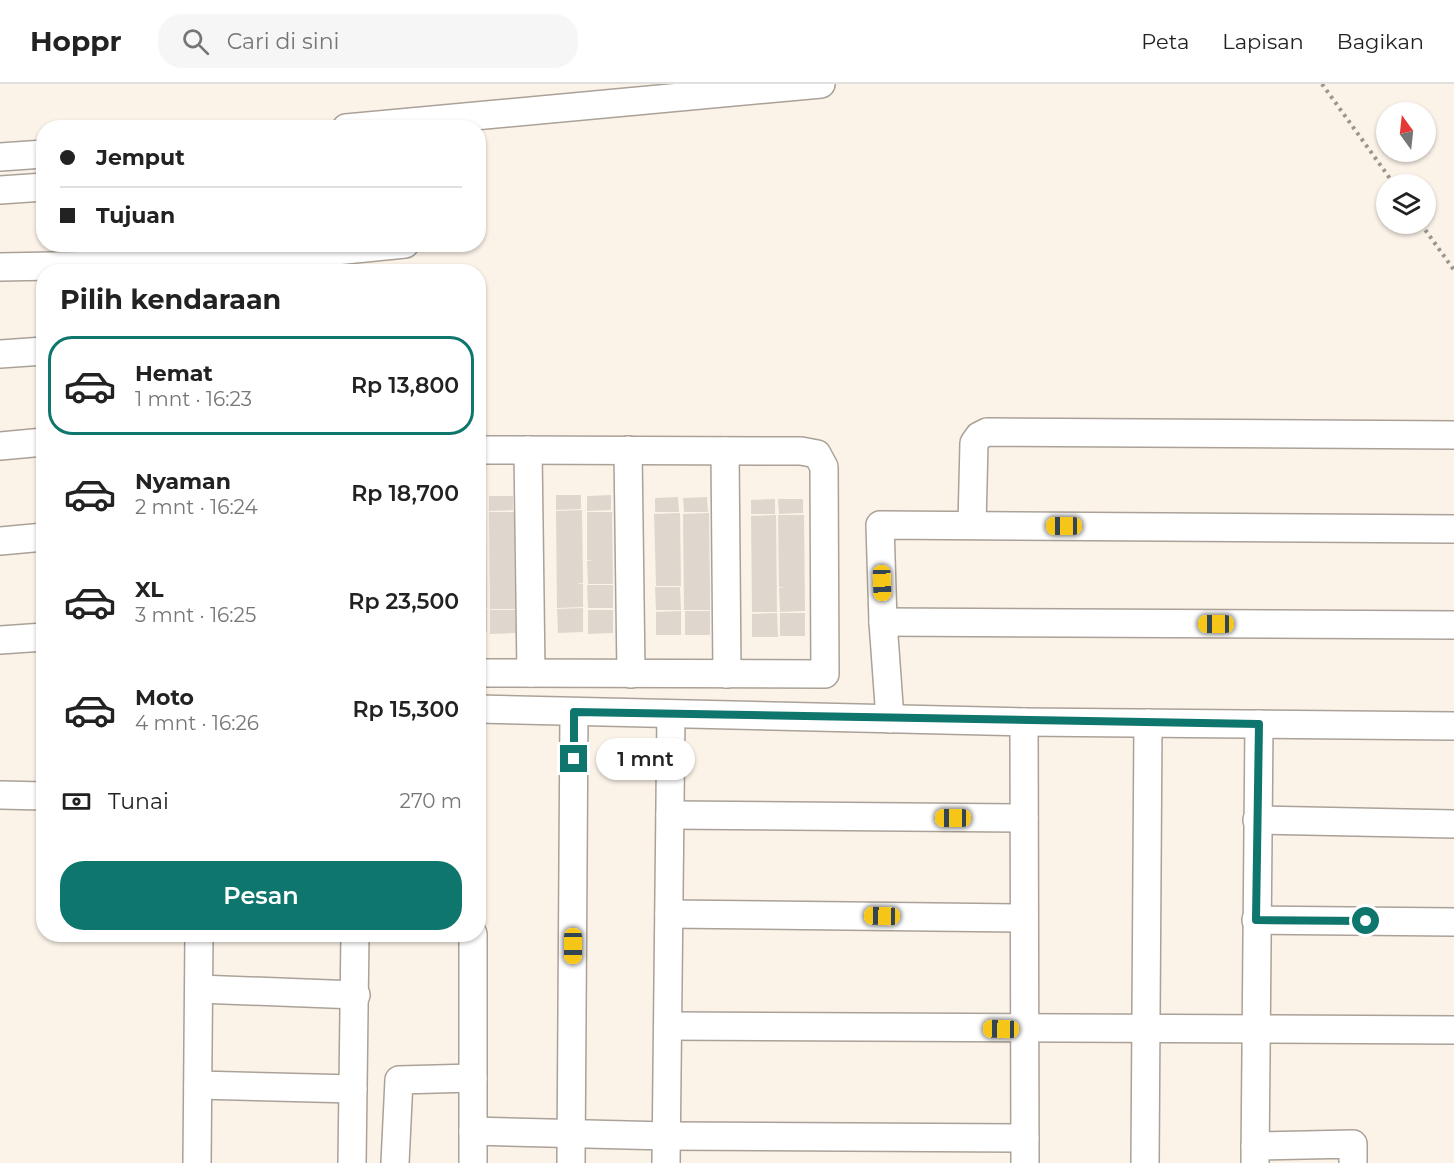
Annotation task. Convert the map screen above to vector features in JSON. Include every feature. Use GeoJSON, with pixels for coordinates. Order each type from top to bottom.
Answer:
{"type":"FeatureCollection","features":[{"type":"Feature","properties":{"kind":"street"},"geometry":{"type":"LineString","coordinates":[[433,120],[822,84]]}},
{"type":"Feature","properties":{"kind":"street"},"geometry":{"type":"LineString","coordinates":[[0,158],[36,155]]}},
{"type":"Feature","properties":{"kind":"street"},"geometry":{"type":"LineString","coordinates":[[0,190],[36,188]]}},
{"type":"Feature","properties":{"kind":"street"},"geometry":{"type":"LineString","coordinates":[[92,264],[214,260],[310,252]]}},
{"type":"Feature","properties":{"kind":"street"},"geometry":{"type":"LineString","coordinates":[[0,267],[36,266]]}},
{"type":"Feature","properties":{"kind":"street"},"geometry":{"type":"LineString","coordinates":[[0,354],[36,352]]}},
{"type":"Feature","properties":{"kind":"street"},"geometry":{"type":"LineString","coordinates":[[972,525],[974,443],[979,436],[987,432],[1454,435]]}},
{"type":"Feature","properties":{"kind":"street"},"geometry":{"type":"LineString","coordinates":[[0,446],[36,443]]}},
{"type":"Feature","properties":{"kind":"street"},"geometry":{"type":"LineString","coordinates":[[486,450],[801,451],[817,454],[824,467],[825,674],[486,673]]}},
{"type":"Feature","properties":{"kind":"street"},"geometry":{"type":"LineString","coordinates":[[528,450],[531,673]]}},
{"type":"Feature","properties":{"kind":"street"},"geometry":{"type":"LineString","coordinates":[[628,450],[631,674]]}},
{"type":"Feature","properties":{"kind":"street"},"geometry":{"type":"LineString","coordinates":[[724,451],[727,674]]}},
{"type":"Feature","properties":{"kind":"street"},"geometry":{"type":"LineString","coordinates":[[890,719],[883,622],[880,525],[1454,529]]}},
{"type":"Feature","properties":{"kind":"street"},"geometry":{"type":"LineString","coordinates":[[0,541],[36,538]]}},
{"type":"Feature","properties":{"kind":"street"},"geometry":{"type":"LineString","coordinates":[[883,622],[1454,625]]}},
{"type":"Feature","properties":{"kind":"street"},"geometry":{"type":"LineString","coordinates":[[0,640],[36,638]]}},
{"type":"Feature","properties":{"kind":"street"},"geometry":{"type":"LineString","coordinates":[[486,709],[1024,722],[1454,726]]}},
{"type":"Feature","properties":{"kind":"street"},"geometry":{"type":"LineString","coordinates":[[571,1163],[574,712]]}},
{"type":"Feature","properties":{"kind":"street"},"geometry":{"type":"LineString","coordinates":[[666,1163],[671,714]]}},
{"type":"Feature","properties":{"kind":"street"},"geometry":{"type":"LineString","coordinates":[[473,1131],[667,1136],[1025,1151],[1024,722]]}},
{"type":"Feature","properties":{"kind":"street"},"geometry":{"type":"LineString","coordinates":[[1144,1163],[1148,723]]}},
{"type":"Feature","properties":{"kind":"street"},"geometry":{"type":"LineString","coordinates":[[1259,724],[1254,1029],[1255,1154],[1353,1144],[1353,1163]]}},
{"type":"Feature","properties":{"kind":"street"},"geometry":{"type":"LineString","coordinates":[[0,795],[36,796]]}},
{"type":"Feature","properties":{"kind":"street"},"geometry":{"type":"LineString","coordinates":[[670,815],[1024,818]]}},
{"type":"Feature","properties":{"kind":"street"},"geometry":{"type":"LineString","coordinates":[[1257,820],[1454,824]]}},
{"type":"Feature","properties":{"kind":"street"},"geometry":{"type":"LineString","coordinates":[[669,914],[1024,918]]}},
{"type":"Feature","properties":{"kind":"street"},"geometry":{"type":"LineString","coordinates":[[1256,920],[1454,922]]}},
{"type":"Feature","properties":{"kind":"street"},"geometry":{"type":"LineString","coordinates":[[197,1163],[199,942]]}},
{"type":"Feature","properties":{"kind":"street"},"geometry":{"type":"LineString","coordinates":[[352,1163],[355,942]]}},
{"type":"Feature","properties":{"kind":"street"},"geometry":{"type":"LineString","coordinates":[[473,942],[473,1163]]}},
{"type":"Feature","properties":{"kind":"street"},"geometry":{"type":"LineString","coordinates":[[199,988],[356,995]]}},
{"type":"Feature","properties":{"kind":"street"},"geometry":{"type":"LineString","coordinates":[[668,1026],[1454,1030]]}},
{"type":"Feature","properties":{"kind":"street"},"geometry":{"type":"LineString","coordinates":[[394,1163],[399,1080],[473,1078]]}},
{"type":"Feature","properties":{"kind":"street"},"geometry":{"type":"LineString","coordinates":[[198,1085],[353,1089]]}},
{"type":"Feature","properties":{"kind":"path"},"geometry":{"type":"LineString","coordinates":[[1322,84],[1387,174]]}},
{"type":"Feature","properties":{"kind":"path"},"geometry":{"type":"LineString","coordinates":[[1428,234],[1454,270]]}},
{"type":"Feature","properties":{"kind":"building"},"geometry":{"type":"Polygon","coordinates":[[[556,495],[581,495],[581,509],[556,510],[556,495]]]}},
{"type":"Feature","properties":{"kind":"building"},"geometry":{"type":"Polygon","coordinates":[[[611,495],[611,510],[587,511],[587,496],[611,495]]]}},
{"type":"Feature","properties":{"kind":"building"},"geometry":{"type":"Polygon","coordinates":[[[489,496],[513,496],[513,510],[489,511],[489,496]]]}},
{"type":"Feature","properties":{"kind":"building"},"geometry":{"type":"Polygon","coordinates":[[[678,497],[679,512],[655,512],[655,498],[678,497]]]}},
{"type":"Feature","properties":{"kind":"building"},"geometry":{"type":"Polygon","coordinates":[[[707,497],[708,512],[684,512],[683,498],[707,497]]]}},
{"type":"Feature","properties":{"kind":"building"},"geometry":{"type":"Polygon","coordinates":[[[775,499],[775,514],[751,514],[751,500],[775,499]]]}},
{"type":"Feature","properties":{"kind":"building"},"geometry":{"type":"Polygon","coordinates":[[[778,499],[803,499],[803,513],[779,514],[778,499]]]}},
{"type":"Feature","properties":{"kind":"building"},"geometry":{"type":"Polygon","coordinates":[[[582,510],[583,583],[576,583],[583,584],[583,607],[557,608],[556,511],[582,510]]]}},
{"type":"Feature","properties":{"kind":"building"},"geometry":{"type":"Polygon","coordinates":[[[486,511],[487,608],[486,608],[486,511]]]}},
{"type":"Feature","properties":{"kind":"building"},"geometry":{"type":"Polygon","coordinates":[[[489,512],[514,512],[515,609],[490,609],[489,512]]]}},
{"type":"Feature","properties":{"kind":"building"},"geometry":{"type":"Polygon","coordinates":[[[587,512],[612,512],[613,584],[588,584],[587,561],[594,561],[587,560],[587,512]]]}},
{"type":"Feature","properties":{"kind":"building"},"geometry":{"type":"Polygon","coordinates":[[[680,513],[681,586],[656,586],[654,514],[680,513]]]}},
{"type":"Feature","properties":{"kind":"building"},"geometry":{"type":"Polygon","coordinates":[[[709,513],[710,610],[684,610],[683,514],[709,513]]]}},
{"type":"Feature","properties":{"kind":"building"},"geometry":{"type":"Polygon","coordinates":[[[776,515],[777,612],[752,612],[751,516],[776,515]]]}},
{"type":"Feature","properties":{"kind":"building"},"geometry":{"type":"Polygon","coordinates":[[[778,515],[804,515],[805,611],[780,612],[779,588],[786,587],[779,587],[778,515]]]}},
{"type":"Feature","properties":{"kind":"building"},"geometry":{"type":"Polygon","coordinates":[[[587,585],[613,585],[613,608],[588,608],[587,585]]]}},
{"type":"Feature","properties":{"kind":"building"},"geometry":{"type":"Polygon","coordinates":[[[655,587],[680,587],[681,610],[656,610],[655,587]]]}},
{"type":"Feature","properties":{"kind":"building"},"geometry":{"type":"Polygon","coordinates":[[[583,608],[583,632],[558,633],[557,609],[583,608]]]}},
{"type":"Feature","properties":{"kind":"building"},"geometry":{"type":"Polygon","coordinates":[[[486,609],[487,609],[486,632],[486,609]]]}},
{"type":"Feature","properties":{"kind":"building"},"geometry":{"type":"Polygon","coordinates":[[[490,610],[515,610],[516,633],[490,634],[490,610]]]}},
{"type":"Feature","properties":{"kind":"building"},"geometry":{"type":"Polygon","coordinates":[[[588,610],[613,610],[613,633],[588,634],[588,610]]]}},
{"type":"Feature","properties":{"kind":"building"},"geometry":{"type":"Polygon","coordinates":[[[681,611],[681,635],[656,635],[656,612],[681,611]]]}},
{"type":"Feature","properties":{"kind":"building"},"geometry":{"type":"Polygon","coordinates":[[[685,611],[710,611],[710,635],[685,635],[685,611]]]}},
{"type":"Feature","properties":{"kind":"building"},"geometry":{"type":"Polygon","coordinates":[[[777,613],[778,637],[752,637],[752,614],[777,613]]]}},
{"type":"Feature","properties":{"kind":"building"},"geometry":{"type":"Polygon","coordinates":[[[780,613],[805,613],[805,636],[780,636],[780,613]]]}},
{"type":"Feature","properties":{"kind":"route"},"geometry":{"type":"LineString","coordinates":[[574,759],[574,712],[1024,722],[1259,724],[1256,920],[1366,921]]}}]}
